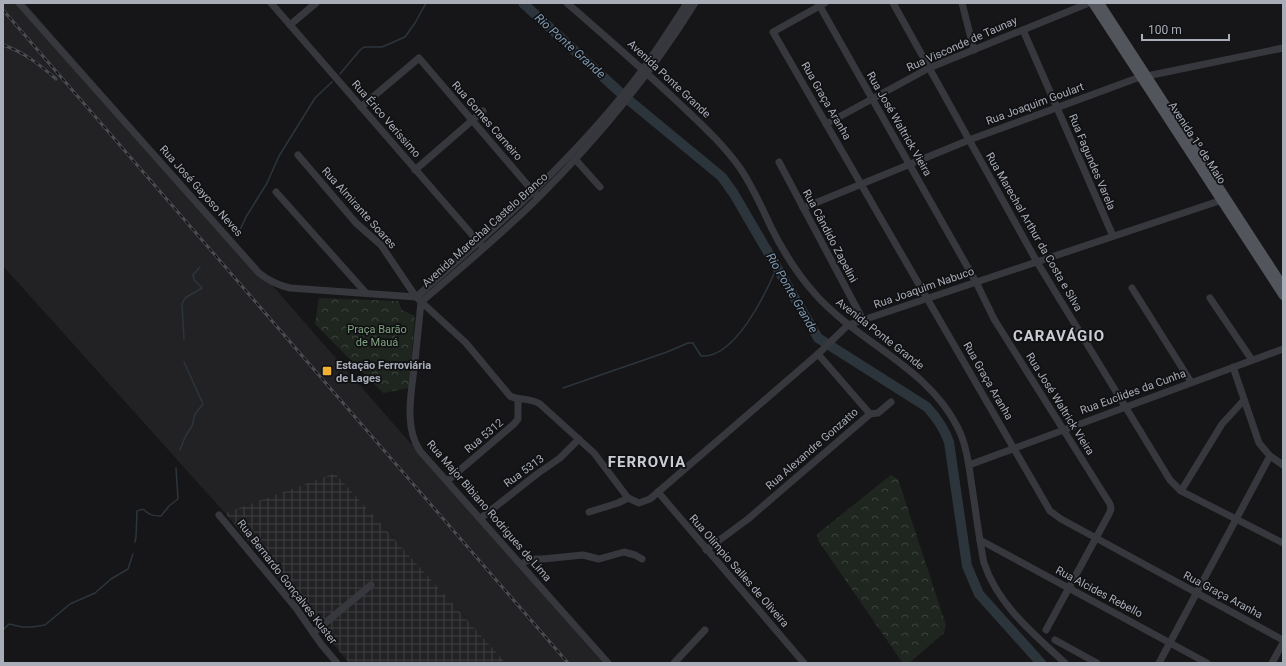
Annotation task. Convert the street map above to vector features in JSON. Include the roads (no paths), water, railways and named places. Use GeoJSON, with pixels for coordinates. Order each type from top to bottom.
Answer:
{"type":"FeatureCollection","features":[{"type":"Feature","properties":{"kind":"main road","name":"Avenida 1º de Maio"},"geometry":{"type":"LineString","coordinates":[[1092,3],[1144,76]]}},
{"type":"Feature","properties":{"kind":"main road","name":"Avenida 1º de Maio"},"geometry":{"type":"LineString","coordinates":[[1100,3],[1144,76],[1224,199],[1283,285]]}},
{"type":"Feature","properties":{"kind":"main road","name":"Avenida 1º de Maio"},"geometry":{"type":"LineString","coordinates":[[1224,199],[1283,296]]}},
{"type":"Feature","properties":{"kind":"street","name":"Rua José Gayoso Neves"},"geometry":{"type":"LineString","coordinates":[[19,3],[264,277],[277,285],[290,288],[416,297]]}},
{"type":"Feature","properties":{"kind":"street","name":"Rua Érico Veríssimo"},"geometry":{"type":"LineString","coordinates":[[271,3],[481,246]]}},
{"type":"Feature","properties":{"kind":"street"},"geometry":{"type":"LineString","coordinates":[[290,25],[316,3]]}},
{"type":"Feature","properties":{"kind":"street","name":"Avenida Ponte Grande"},"geometry":{"type":"LineString","coordinates":[[567,3],[645,71],[728,152],[750,184],[786,256],[801,278],[818,297],[848,325],[904,366],[919,379],[948,411],[958,428],[969,465],[984,563],[988,574],[998,593],[1017,617],[1065,663]]}},
{"type":"Feature","properties":{"kind":"street","name":"Avenida Marechal Castelo Branco"},"geometry":{"type":"LineString","coordinates":[[645,71],[687,3]]}},
{"type":"Feature","properties":{"kind":"street","name":"Avenida Marechal Castelo Branco"},"geometry":{"type":"LineString","coordinates":[[421,302],[575,159],[629,92],[695,3]]}},
{"type":"Feature","properties":{"kind":"street","name":"Rua Marechal Arthur da Costa e Silva"},"geometry":{"type":"LineString","coordinates":[[893,3],[1037,262],[1170,480],[1181,491],[1283,543]]}},
{"type":"Feature","properties":{"kind":"street"},"geometry":{"type":"LineString","coordinates":[[962,3],[974,50]]}},
{"type":"Feature","properties":{"kind":"street","name":"Rua Visconde de Taunay"},"geometry":{"type":"LineString","coordinates":[[826,124],[929,68],[1088,3]]}},
{"type":"Feature","properties":{"kind":"street","name":"Rua Graça Aranha"},"geometry":{"type":"LineString","coordinates":[[821,4],[773,32],[1050,510],[1061,519],[1283,640]]}},
{"type":"Feature","properties":{"kind":"street","name":"Rua José Waltrick Vieira"},"geometry":{"type":"LineString","coordinates":[[821,4],[872,99],[976,282],[994,319],[1110,506],[1109,514],[1046,630]]}},
{"type":"Feature","properties":{"kind":"street","name":"Rua Fagundes Varela"},"geometry":{"type":"LineString","coordinates":[[1023,30],[1113,236]]}},
{"type":"Feature","properties":{"kind":"street","name":"Rua Joaquim Goulart"},"geometry":{"type":"LineString","coordinates":[[803,208],[969,140],[1144,76],[1283,48]]}},
{"type":"Feature","properties":{"kind":"street","name":"Rua Gomes Carneiro"},"geometry":{"type":"LineString","coordinates":[[361,107],[419,58],[536,195]]}},
{"type":"Feature","properties":{"kind":"street","name":"Avenida Marechal Castelo Branco"},"geometry":{"type":"LineString","coordinates":[[536,195],[575,149],[621,102]]}},
{"type":"Feature","properties":{"kind":"street"},"geometry":{"type":"LineString","coordinates":[[415,170],[483,111]]}},
{"type":"Feature","properties":{"kind":"street","name":"Rua Almirante Soares"},"geometry":{"type":"LineString","coordinates":[[298,155],[356,223],[381,245],[416,297],[466,343],[510,396],[518,399]]}},
{"type":"Feature","properties":{"kind":"street"},"geometry":{"type":"LineString","coordinates":[[575,159],[600,187]]}},
{"type":"Feature","properties":{"kind":"street","name":"Rua Cândido Zapelini"},"geometry":{"type":"LineString","coordinates":[[779,162],[863,320]]}},
{"type":"Feature","properties":{"kind":"street"},"geometry":{"type":"LineString","coordinates":[[276,192],[366,293]]}},
{"type":"Feature","properties":{"kind":"street","name":"Rua Joaquim Nabuco"},"geometry":{"type":"LineString","coordinates":[[628,498],[639,503],[644,502],[658,492],[818,354],[848,325],[1224,199]]}},
{"type":"Feature","properties":{"kind":"street","name":"Avenida Marechal Castelo Branco"},"geometry":{"type":"LineString","coordinates":[[416,297],[481,246]]}},
{"type":"Feature","properties":{"kind":"street"},"geometry":{"type":"LineString","coordinates":[[1132,288],[1191,382]]}},
{"type":"Feature","properties":{"kind":"street"},"geometry":{"type":"LineString","coordinates":[[1210,298],[1252,360]]}},
{"type":"Feature","properties":{"kind":"street","name":"Rua Major Bibiano Rodrigues de Lima"},"geometry":{"type":"LineString","coordinates":[[421,302],[411,403],[412,429],[415,443],[608,663]]}},
{"type":"Feature","properties":{"kind":"street","name":"Rua Euclides da Cunha"},"geometry":{"type":"LineString","coordinates":[[969,465],[1283,349]]}},
{"type":"Feature","properties":{"kind":"street","name":"Rua Alexandre Gonzatto"},"geometry":{"type":"LineString","coordinates":[[706,550],[748,519],[870,414],[818,354]]}},
{"type":"Feature","properties":{"kind":"street"},"geometry":{"type":"LineString","coordinates":[[1233,367],[1259,443],[1270,456],[1283,465]]}},
{"type":"Feature","properties":{"kind":"street"},"geometry":{"type":"LineString","coordinates":[[518,399],[530,399],[535,401],[579,439],[594,453],[628,498],[608,507],[589,512]]}},
{"type":"Feature","properties":{"kind":"street","name":"Rua 5312"},"geometry":{"type":"LineString","coordinates":[[447,481],[514,424],[518,419],[518,399]]}},
{"type":"Feature","properties":{"kind":"street"},"geometry":{"type":"LineString","coordinates":[[1181,491],[1222,424],[1244,400]]}},
{"type":"Feature","properties":{"kind":"street"},"geometry":{"type":"LineString","coordinates":[[870,414],[878,413],[891,402]]}},
{"type":"Feature","properties":{"kind":"street","name":"Rua 5313"},"geometry":{"type":"LineString","coordinates":[[481,518],[560,458],[579,439]]}},
{"type":"Feature","properties":{"kind":"street"},"geometry":{"type":"LineString","coordinates":[[1158,663],[1270,456]]}},
{"type":"Feature","properties":{"kind":"street","name":"Rua Olímpio Salles de Oliveira"},"geometry":{"type":"LineString","coordinates":[[658,492],[804,663]]}},
{"type":"Feature","properties":{"kind":"street","name":"Rua Bernardo Gonçalves Kuster"},"geometry":{"type":"LineString","coordinates":[[219,515],[296,608],[313,633],[337,663]]}},
{"type":"Feature","properties":{"kind":"street","name":"Rua Alcides Rebello"},"geometry":{"type":"LineString","coordinates":[[980,540],[1207,663]]}},
{"type":"Feature","properties":{"kind":"street"},"geometry":{"type":"LineString","coordinates":[[522,564],[526,561],[536,559],[583,555],[599,559],[624,552],[642,559]]}},
{"type":"Feature","properties":{"kind":"street"},"geometry":{"type":"LineString","coordinates":[[313,633],[371,585]]}},
{"type":"Feature","properties":{"kind":"street"},"geometry":{"type":"LineString","coordinates":[[674,663],[705,630]]}},
{"type":"Feature","properties":{"kind":"street"},"geometry":{"type":"LineString","coordinates":[[1055,640],[1097,663]]}},
{"type":"Feature","properties":{"kind":"street"},"geometry":{"type":"LineString","coordinates":[[1272,663],[1283,643]]}},
{"type":"Feature","properties":{"kind":"waterway"},"geometry":{"type":"LineString","coordinates":[[340,74],[364,47],[382,47],[405,37],[426,3]]}},
{"type":"Feature","properties":{"kind":"waterway","name":"Rio Ponte Grande"},"geometry":{"type":"LineString","coordinates":[[523,3],[625,97],[722,177],[734,194],[818,338],[927,407],[934,415],[949,442],[967,566],[979,594],[1041,663]]}},
{"type":"Feature","properties":{"kind":"waterway"},"geometry":{"type":"LineString","coordinates":[[238,234],[246,217],[267,183],[279,156],[315,98],[332,82]]}},
{"type":"Feature","properties":{"kind":"waterway"},"geometry":{"type":"LineString","coordinates":[[184,339],[182,304],[185,298],[202,288],[194,280],[193,275],[200,267]]}},
{"type":"Feature","properties":{"kind":"waterway"},"geometry":{"type":"LineString","coordinates":[[563,388],[667,352],[688,343],[693,343],[701,356],[714,354],[726,347],[748,322],[777,267]]}},
{"type":"Feature","properties":{"kind":"waterway"},"geometry":{"type":"LineString","coordinates":[[180,450],[185,437],[192,426],[195,414],[203,404],[184,362]]}},
{"type":"Feature","properties":{"kind":"waterway"},"geometry":{"type":"LineString","coordinates":[[135,542],[137,511],[144,510],[153,515],[161,516],[169,506],[178,499],[176,468]]}},
{"type":"Feature","properties":{"kind":"waterway"},"geometry":{"type":"LineString","coordinates":[[3,630],[9,624],[22,627],[45,625],[70,604],[95,593],[111,579],[128,569],[133,554]]}},
{"type":"Feature","properties":{"kind":"railway"},"geometry":{"type":"LineString","coordinates":[[3,10],[568,663]]}},
{"type":"Feature","properties":{"kind":"railway"},"geometry":{"type":"LineString","coordinates":[[3,45],[25,55],[56,79]]}},
{"type":"Feature","properties":{"kind":"place","name":"Estação Ferroviária de Lages"},"geometry":{"type":"Point","coordinates":[327,371]}},
{"type":"Feature","properties":{"kind":"district","name":"CARAVÁGIO"},"geometry":{"type":"Point","coordinates":[1059,336]}},
{"type":"Feature","properties":{"kind":"district","name":"FERROVIA"},"geometry":{"type":"Point","coordinates":[647,462]}},
{"type":"Feature","properties":{"kind":"park label","name":"Praça Barão de Mauá"},"geometry":{"type":"Point","coordinates":[377,335]}}]}
